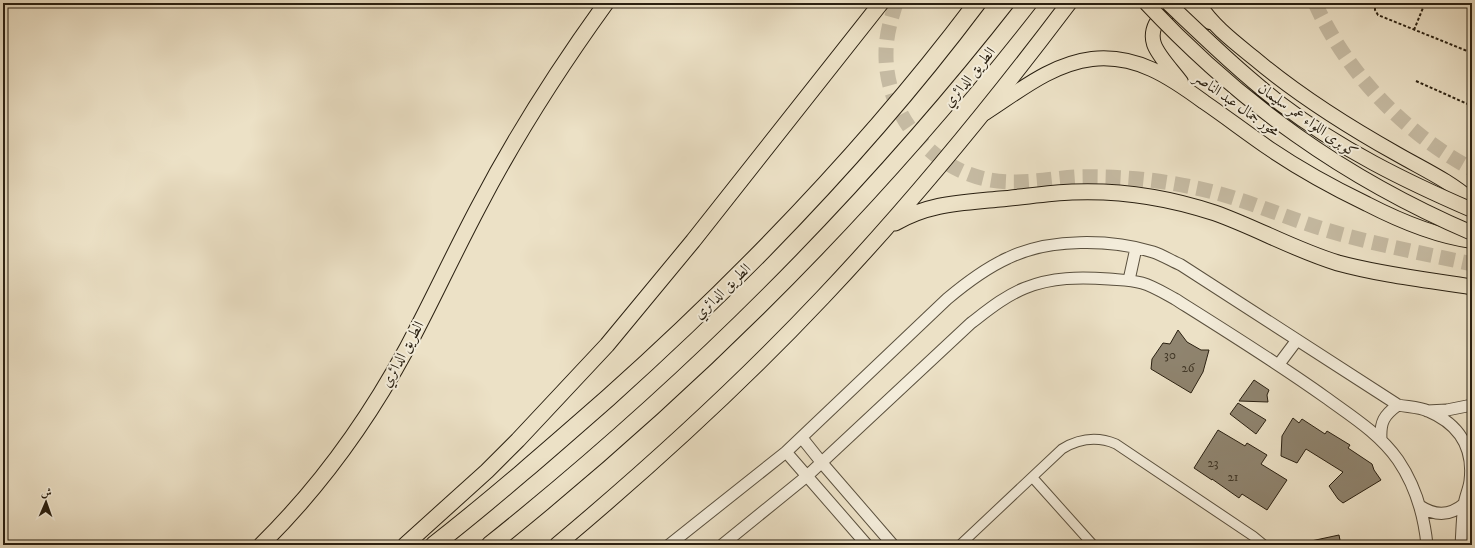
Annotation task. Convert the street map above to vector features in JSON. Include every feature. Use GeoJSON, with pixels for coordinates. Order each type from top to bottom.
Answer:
{"type":"FeatureCollection","features":[{"type":"Feature","properties":{"kind":"highway","name":"الطريق الدائري"},"geometry":{"type":"LineString","coordinates":[[260,545],[311,490],[354,435],[373,406],[408,347],[460,240],[500,166],[544,94],[606,3]]}},
{"type":"Feature","properties":{"kind":"highway"},"geometry":{"type":"LineString","coordinates":[[405,545],[513,446],[607,345],[693,241],[881,3]]}},
{"type":"Feature","properties":{"kind":"highway","name":"الطريق الدائري"},"geometry":{"type":"LineString","coordinates":[[434,545],[524,471],[607,399],[687,325],[768,246],[880,124],[935,58],[977,3]]}},
{"type":"Feature","properties":{"kind":"highway","name":"الطريق الدائري"},"geometry":{"type":"LineString","coordinates":[[490,545],[568,482],[652,409],[772,294],[850,214],[924,131],[1028,3]]}},
{"type":"Feature","properties":{"kind":"highway"},"geometry":{"type":"LineString","coordinates":[[556,545],[645,470],[736,385],[823,297],[887,227],[982,116],[1070,3]]}},
{"type":"Feature","properties":{"kind":"highway"},"geometry":{"type":"LineString","coordinates":[[887,227],[914,214],[957,202],[1074,192],[1121,193],[1168,200],[1214,213],[1237,221],[1297,249],[1340,263],[1390,274],[1472,287]]}},
{"type":"Feature","properties":{"kind":"main road","name":"كوبرى اللواء عمر سليمان"},"geometry":{"type":"LineString","coordinates":[[1146,3],[1218,74],[1297,137],[1386,192],[1472,233]]}},
{"type":"Feature","properties":{"kind":"main road","name":"كوبرى اللواء عمر سليمان"},"geometry":{"type":"LineString","coordinates":[[1168,3],[1228,61],[1310,125],[1339,144],[1399,177],[1472,210]]}},
{"type":"Feature","properties":{"kind":"main road"},"geometry":{"type":"LineString","coordinates":[[1198,3],[1215,25]]}},
{"type":"Feature","properties":{"kind":"main road"},"geometry":{"type":"LineString","coordinates":[[1186,88],[1156,49],[1153,38],[1155,26],[1162,16],[1177,9],[1189,11],[1215,25],[1261,64],[1315,104],[1376,142],[1442,178],[1472,201]]}},
{"type":"Feature","properties":{"kind":"main road","name":"محور جمال عبد الناصر"},"geometry":{"type":"LineString","coordinates":[[982,116],[1054,70],[1079,61],[1092,59],[1119,59],[1138,63],[1166,76],[1186,88],[1271,149],[1297,166],[1344,192],[1378,210],[1427,230],[1449,237],[1472,241]]}},
{"type":"Feature","properties":{"kind":"street"},"geometry":{"type":"LineString","coordinates":[[669,545],[802,438],[947,298],[970,280],[992,266],[1015,255],[1033,249],[1082,243],[1110,244],[1136,248],[1154,253],[1181,265],[1398,405],[1427,411],[1472,409]]}},
{"type":"Feature","properties":{"kind":"street"},"geometry":{"type":"LineString","coordinates":[[1129,280],[1136,248]]}},
{"type":"Feature","properties":{"kind":"street"},"geometry":{"type":"LineString","coordinates":[[722,545],[822,463],[971,323],[997,304],[1024,288],[1044,282],[1085,277],[1129,280],[1143,284],[1175,299],[1279,364],[1364,425],[1381,439],[1397,459],[1408,477],[1420,506],[1427,545]]}},
{"type":"Feature","properties":{"kind":"street"},"geometry":{"type":"LineString","coordinates":[[1279,364],[1297,340]]}},
{"type":"Feature","properties":{"kind":"street"},"geometry":{"type":"LineString","coordinates":[[1381,439],[1380,429],[1384,419],[1390,411],[1398,405]]}},
{"type":"Feature","properties":{"kind":"street"},"geometry":{"type":"LineString","coordinates":[[1456,409],[1472,405]]}},
{"type":"Feature","properties":{"kind":"street"},"geometry":{"type":"LineString","coordinates":[[1427,411],[1445,421],[1458,432],[1468,449],[1471,465],[1471,482],[1464,504],[1461,545]]}},
{"type":"Feature","properties":{"kind":"street"},"geometry":{"type":"LineString","coordinates":[[802,438],[893,545]]}},
{"type":"Feature","properties":{"kind":"street"},"geometry":{"type":"LineString","coordinates":[[960,545],[1033,478],[1062,449],[1070,444],[1089,439],[1108,441],[1124,450],[1253,536],[1264,545]]}},
{"type":"Feature","properties":{"kind":"street"},"geometry":{"type":"LineString","coordinates":[[786,452],[867,545]]}},
{"type":"Feature","properties":{"kind":"street"},"geometry":{"type":"LineString","coordinates":[[1033,478],[1093,545]]}},
{"type":"Feature","properties":{"kind":"street"},"geometry":{"type":"LineString","coordinates":[[1420,506],[1426,511],[1442,514],[1450,513],[1464,504]]}},
{"type":"Feature","properties":{"kind":"path"},"geometry":{"type":"LineString","coordinates":[[1375,3],[1374,10],[1378,15],[1472,53]]}},
{"type":"Feature","properties":{"kind":"path"},"geometry":{"type":"LineString","coordinates":[[1414,30],[1425,3]]}},
{"type":"Feature","properties":{"kind":"path"},"geometry":{"type":"LineString","coordinates":[[1416,81],[1472,106]]}},
{"type":"Feature","properties":{"kind":"building"},"geometry":{"type":"Polygon","coordinates":[[[1178,330],[1187,342],[1201,350],[1209,350],[1203,372],[1191,393],[1151,369],[1152,359],[1163,343],[1170,344],[1178,330]]]}},
{"type":"Feature","properties":{"kind":"building"},"geometry":{"type":"Polygon","coordinates":[[[1254,380],[1269,390],[1267,395],[1268,402],[1239,401],[1254,380]]]}},
{"type":"Feature","properties":{"kind":"building"},"geometry":{"type":"Polygon","coordinates":[[[1238,403],[1266,420],[1256,434],[1230,414],[1238,403]]]}},
{"type":"Feature","properties":{"kind":"building"},"geometry":{"type":"Polygon","coordinates":[[[1293,418],[1299,423],[1302,419],[1325,434],[1327,431],[1350,445],[1348,448],[1372,464],[1381,480],[1343,503],[1338,499],[1329,486],[1343,472],[1306,449],[1297,463],[1281,456],[1282,436],[1293,418]]]}},
{"type":"Feature","properties":{"kind":"building"},"geometry":{"type":"Polygon","coordinates":[[[1218,430],[1245,446],[1247,443],[1267,455],[1261,464],[1287,480],[1267,510],[1242,494],[1239,498],[1194,468],[1218,430]]]}},
{"type":"Feature","properties":{"kind":"building"},"geometry":{"type":"Polygon","coordinates":[[[1339,535],[1341,545],[1312,545],[1311,541],[1339,535]]]}},
{"type":"Feature","properties":{"kind":"tunnel"},"geometry":{"type":"LineString","coordinates":[[896,3],[886,46],[888,75],[893,97],[903,117],[915,135],[930,151],[948,164],[968,174],[990,180],[1012,182],[1076,177],[1106,177],[1151,180],[1181,185],[1228,196],[1307,224],[1341,234],[1472,264]]}},
{"type":"Feature","properties":{"kind":"tunnel"},"geometry":{"type":"LineString","coordinates":[[1315,3],[1328,29],[1343,53],[1380,99],[1423,138],[1472,169]]}}]}
